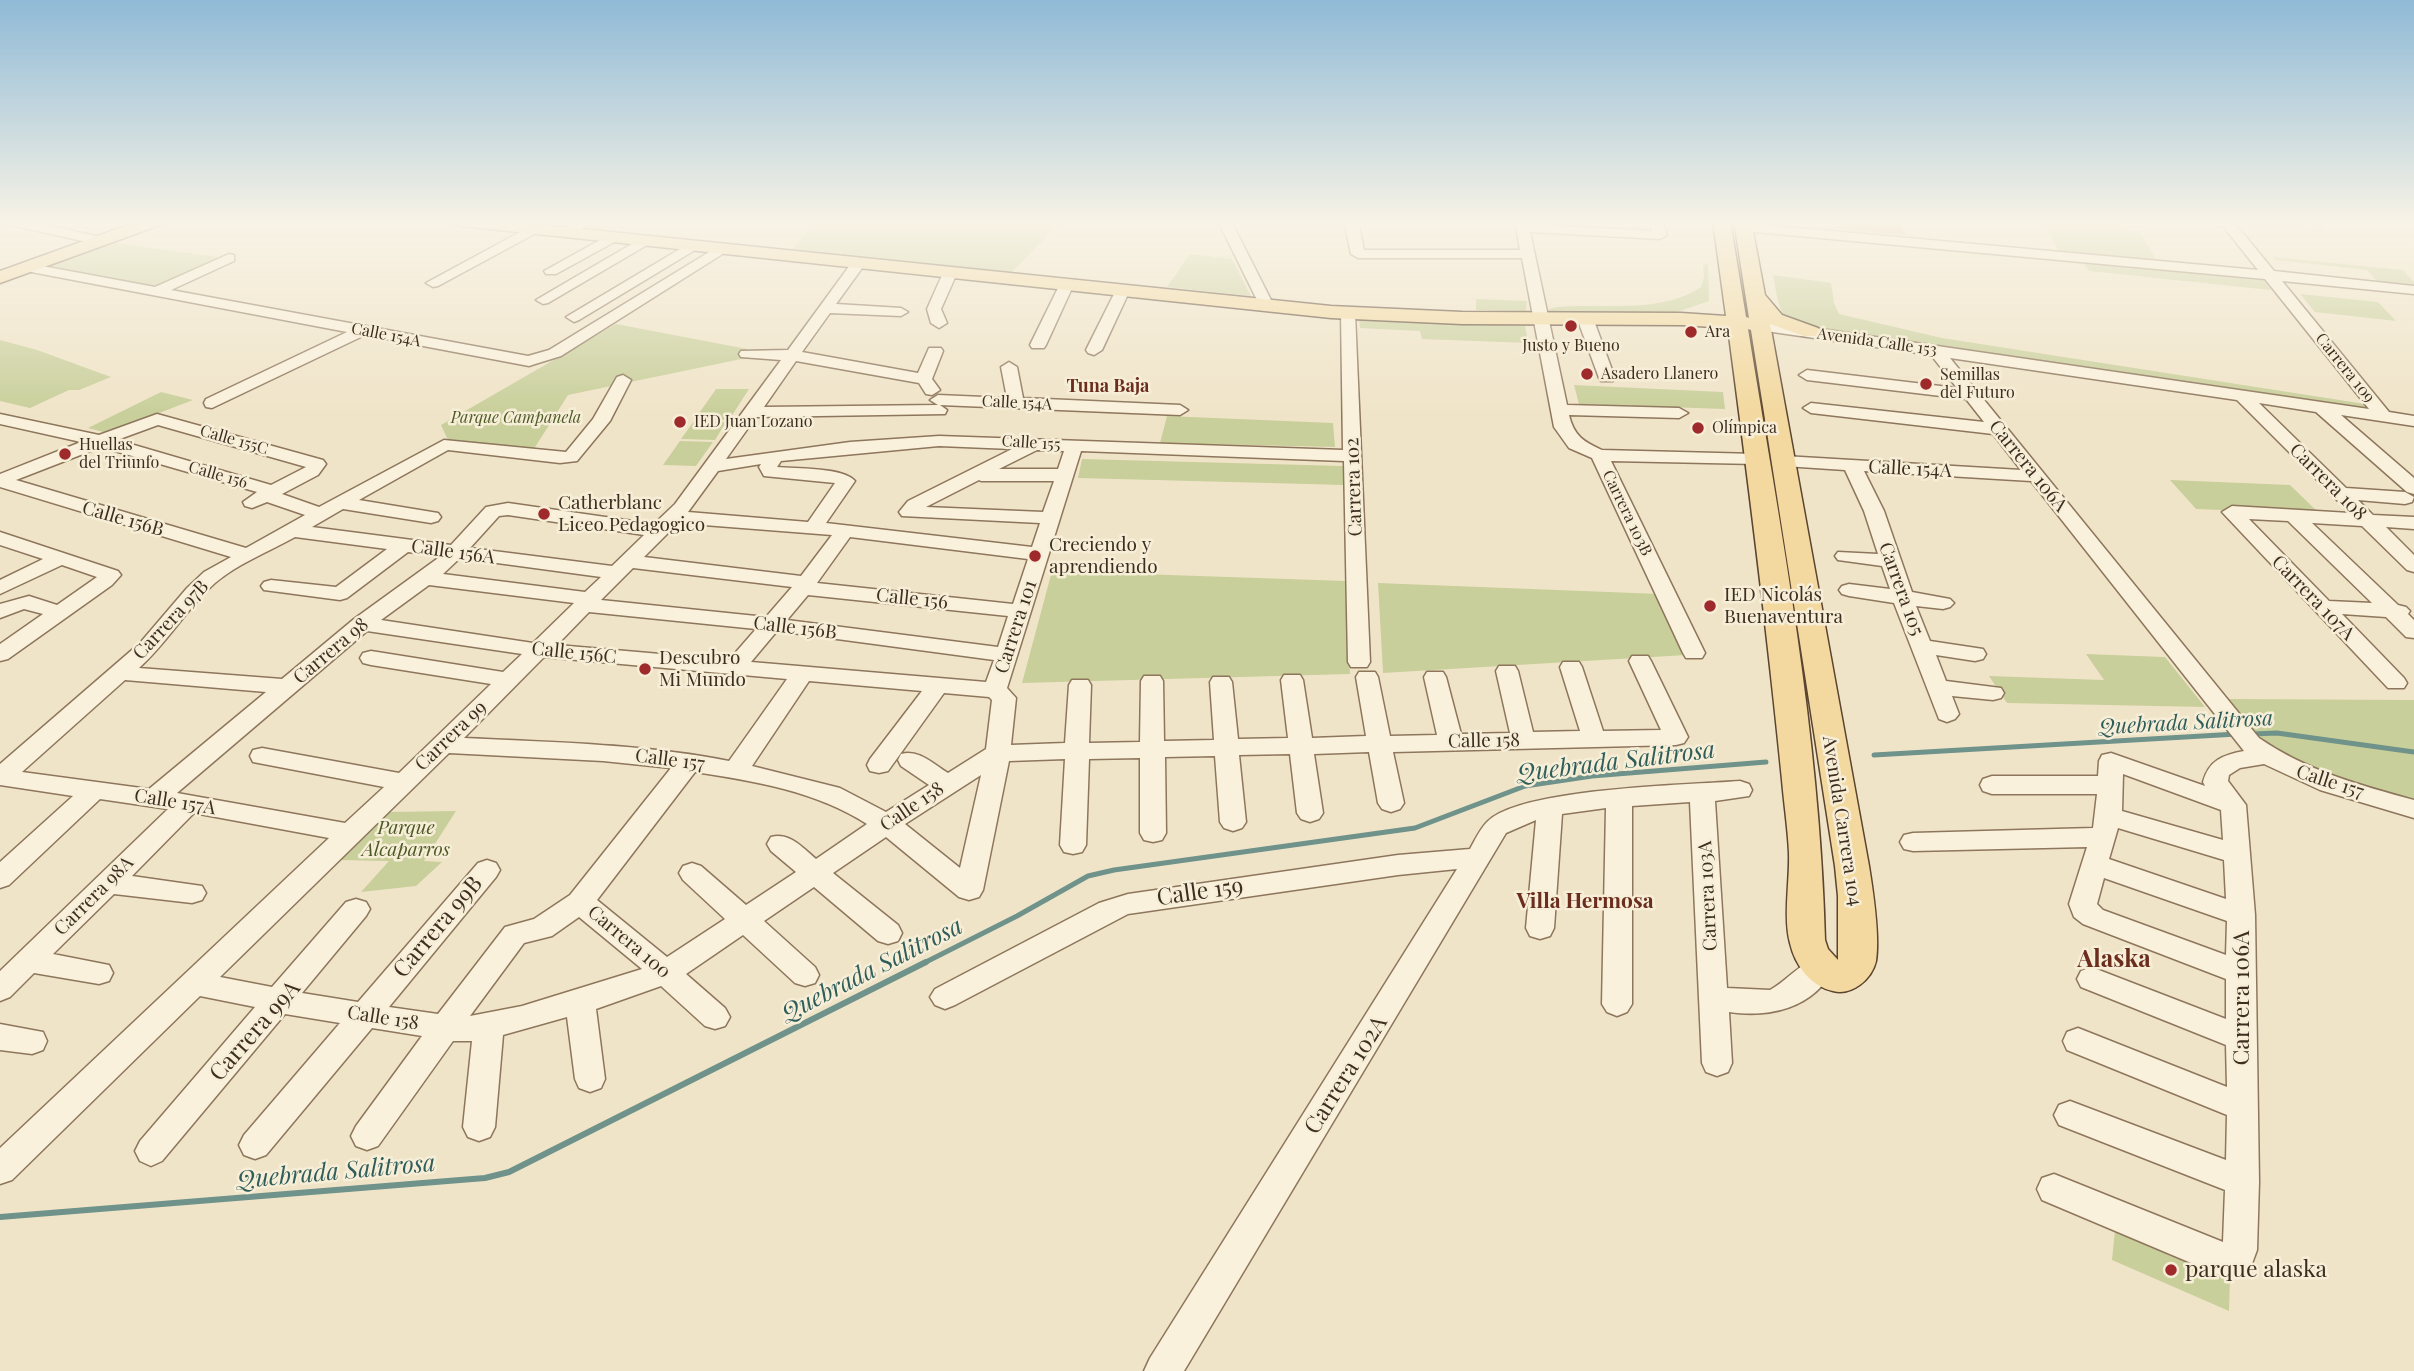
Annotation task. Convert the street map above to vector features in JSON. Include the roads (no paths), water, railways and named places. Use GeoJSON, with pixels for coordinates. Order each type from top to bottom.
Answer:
{"type":"FeatureCollection","features":[{"type":"Feature","properties":{"kind":"main road"},"geometry":{"type":"LineString","coordinates":[[1057,285],[1262,303],[1430,311],[1462,318]]}},
{"type":"Feature","properties":{"kind":"main road"},"geometry":{"type":"LineString","coordinates":[[1096,285],[1348,313],[1462,318],[1681,319],[1715,312],[1721,306],[1730,285]]}},
{"type":"Feature","properties":{"kind":"main road","name":"Avenida Carrera 104"},"geometry":{"type":"LineString","coordinates":[[1730,285],[1747,341],[1856,896],[1857,962],[1852,972],[1844,976],[1835,976],[1820,968],[1807,940],[1806,850],[1769,525],[1770,460]]}},
{"type":"Feature","properties":{"kind":"main road","name":"Avenida Carrera 104"},"geometry":{"type":"LineString","coordinates":[[1747,341],[1759,325],[1755,285]]}},
{"type":"Feature","properties":{"kind":"main road"},"geometry":{"type":"LineString","coordinates":[[1757,298],[1775,319],[1811,332]]}},
{"type":"Feature","properties":{"kind":"main road"},"geometry":{"type":"LineString","coordinates":[[1681,319],[1747,341],[1811,332]]}},
{"type":"Feature","properties":{"kind":"main road","name":"Avenida Calle 153"},"geometry":{"type":"LineString","coordinates":[[1747,341],[1759,325]]}},
{"type":"Feature","properties":{"kind":"street","name":"Calle 154A"},"geometry":{"type":"LineString","coordinates":[[119,285],[520,361],[539,360],[662,285]]}},
{"type":"Feature","properties":{"kind":"street"},"geometry":{"type":"LineString","coordinates":[[155,292],[170,285]]}},
{"type":"Feature","properties":{"kind":"street"},"geometry":{"type":"LineString","coordinates":[[542,300],[568,285]]}},
{"type":"Feature","properties":{"kind":"street"},"geometry":{"type":"LineString","coordinates":[[574,317],[627,285]]}},
{"type":"Feature","properties":{"kind":"street","name":"Carrera 99"},"geometry":{"type":"LineString","coordinates":[[0,1169],[443,745],[666,524],[711,467],[841,285]]}},
{"type":"Feature","properties":{"kind":"street"},"geometry":{"type":"LineString","coordinates":[[939,323],[934,309],[945,285]]}},
{"type":"Feature","properties":{"kind":"street"},"geometry":{"type":"LineString","coordinates":[[1254,285],[1262,303]]}},
{"type":"Feature","properties":{"kind":"street","name":"Carrera 103B"},"geometry":{"type":"LineString","coordinates":[[1534,285],[1559,410],[1568,437],[1582,448],[1599,455],[1695,653]]}},
{"type":"Feature","properties":{"kind":"street","name":"Carrera 109"},"geometry":{"type":"LineString","coordinates":[[2278,285],[2403,416]]}},
{"type":"Feature","properties":{"kind":"street"},"geometry":{"type":"LineString","coordinates":[[2365,285],[2414,290]]}},
{"type":"Feature","properties":{"kind":"street"},"geometry":{"type":"LineString","coordinates":[[1038,345],[1066,286]]}},
{"type":"Feature","properties":{"kind":"street"},"geometry":{"type":"LineString","coordinates":[[1094,351],[1122,292]]}},
{"type":"Feature","properties":{"kind":"street"},"geometry":{"type":"LineString","coordinates":[[824,307],[901,312]]}},
{"type":"Feature","properties":{"kind":"street","name":"Carrera 102"},"geometry":{"type":"LineString","coordinates":[[1348,313],[1363,669],[1391,803]]}},
{"type":"Feature","properties":{"kind":"street"},"geometry":{"type":"LineString","coordinates":[[1585,318],[1607,378]]}},
{"type":"Feature","properties":{"kind":"street","name":"Avenida Calle 153"},"geometry":{"type":"LineString","coordinates":[[1759,325],[2322,408],[2403,416]]}},
{"type":"Feature","properties":{"kind":"street"},"geometry":{"type":"LineString","coordinates":[[212,403],[361,331]]}},
{"type":"Feature","properties":{"kind":"street"},"geometry":{"type":"LineString","coordinates":[[924,379],[935,351]]}},
{"type":"Feature","properties":{"kind":"street","name":"Carrera 106A"},"geometry":{"type":"LineString","coordinates":[[1936,351],[2230,719],[2258,750],[2223,763],[2217,768],[2215,782],[2233,805],[2241,915],[2243,1107],[2238,1257],[2222,1259],[2210,1255]]}},
{"type":"Feature","properties":{"kind":"street"},"geometry":{"type":"LineString","coordinates":[[747,354],[790,355],[924,379],[939,405],[939,440]]}},
{"type":"Feature","properties":{"kind":"street"},"geometry":{"type":"LineString","coordinates":[[1009,367],[1016,403]]}},
{"type":"Feature","properties":{"kind":"street"},"geometry":{"type":"LineString","coordinates":[[1807,376],[1971,395]]}},
{"type":"Feature","properties":{"kind":"street","name":"Carrera 97B"},"geometry":{"type":"LineString","coordinates":[[3,772],[148,648],[194,592],[211,576],[444,445],[460,444],[561,458],[571,457],[601,421],[623,380]]}},
{"type":"Feature","properties":{"kind":"street","name":"Carrera 108"},"geometry":{"type":"LineString","coordinates":[[2242,396],[2339,494],[2409,557]]}},
{"type":"Feature","properties":{"kind":"street","name":"Calle 154A"},"geometry":{"type":"LineString","coordinates":[[751,411],[1016,403],[1180,410]]}},
{"type":"Feature","properties":{"kind":"street"},"geometry":{"type":"LineString","coordinates":[[1811,408],[1999,429]]}},
{"type":"Feature","properties":{"kind":"street"},"geometry":{"type":"LineString","coordinates":[[2322,408],[2409,493]]}},
{"type":"Feature","properties":{"kind":"street"},"geometry":{"type":"LineString","coordinates":[[1559,410],[1679,413]]}},
{"type":"Feature","properties":{"kind":"street","name":"Calle 156"},"geometry":{"type":"LineString","coordinates":[[0,419],[100,441],[320,514]]}},
{"type":"Feature","properties":{"kind":"street","name":"Calle 155C"},"geometry":{"type":"LineString","coordinates":[[141,424],[163,420],[317,464],[312,471]]}},
{"type":"Feature","properties":{"kind":"street"},"geometry":{"type":"LineString","coordinates":[[0,481],[141,424]]}},
{"type":"Feature","properties":{"kind":"street","name":"Calle 155"},"geometry":{"type":"LineString","coordinates":[[711,467],[775,456],[939,440],[1352,456]]}},
{"type":"Feature","properties":{"kind":"street"},"geometry":{"type":"LineString","coordinates":[[1037,443],[915,505],[909,512],[1051,518]]}},
{"type":"Feature","properties":{"kind":"street","name":"Carrera 101"},"geometry":{"type":"LineString","coordinates":[[969,890],[998,753],[1004,698],[995,690],[1074,447]]}},
{"type":"Feature","properties":{"kind":"street","name":"Calle 154A"},"geometry":{"type":"LineString","coordinates":[[1599,455],[1770,460],[2036,476]]}},
{"type":"Feature","properties":{"kind":"street"},"geometry":{"type":"LineString","coordinates":[[775,456],[768,467],[770,472],[839,478],[846,481],[813,528]]}},
{"type":"Feature","properties":{"kind":"street"},"geometry":{"type":"LineString","coordinates":[[2363,460],[2409,493]]}},
{"type":"Feature","properties":{"kind":"street","name":"Carrera 105"},"geometry":{"type":"LineString","coordinates":[[1852,466],[1874,512],[1947,714]]}},
{"type":"Feature","properties":{"kind":"street"},"geometry":{"type":"LineString","coordinates":[[263,496],[312,471]]}},
{"type":"Feature","properties":{"kind":"street"},"geometry":{"type":"LineString","coordinates":[[975,475],[1065,475]]}},
{"type":"Feature","properties":{"kind":"street","name":"Calle 156B"},"geometry":{"type":"LineString","coordinates":[[0,481],[247,555]]}},
{"type":"Feature","properties":{"kind":"street"},"geometry":{"type":"LineString","coordinates":[[2339,494],[2409,493]]}},
{"type":"Feature","properties":{"kind":"street"},"geometry":{"type":"LineString","coordinates":[[339,503],[431,517]]}},
{"type":"Feature","properties":{"kind":"street","name":"Carrera 98"},"geometry":{"type":"LineString","coordinates":[[154,798],[362,624],[456,553],[488,513],[508,509],[666,524]]}},
{"type":"Feature","properties":{"kind":"street","name":"Carrera 107A"},"geometry":{"type":"LineString","coordinates":[[2293,515],[2232,512],[2396,683]]}},
{"type":"Feature","properties":{"kind":"street"},"geometry":{"type":"LineString","coordinates":[[2293,515],[2414,523]]}},
{"type":"Feature","properties":{"kind":"street"},"geometry":{"type":"LineString","coordinates":[[2293,515],[2414,632]]}},
{"type":"Feature","properties":{"kind":"street"},"geometry":{"type":"LineString","coordinates":[[977,545],[985,516]]}},
{"type":"Feature","properties":{"kind":"street"},"geometry":{"type":"LineString","coordinates":[[666,524],[813,528],[1039,554]]}},
{"type":"Feature","properties":{"kind":"street","name":"Calle 156A"},"geometry":{"type":"LineString","coordinates":[[290,530],[456,553],[623,567]]}},
{"type":"Feature","properties":{"kind":"street"},"geometry":{"type":"LineString","coordinates":[[733,669],[804,585],[845,531]]}},
{"type":"Feature","properties":{"kind":"street"},"geometry":{"type":"LineString","coordinates":[[2,651],[111,575],[5,545]]}},
{"type":"Feature","properties":{"kind":"street"},"geometry":{"type":"LineString","coordinates":[[271,586],[340,594],[403,546]]}},
{"type":"Feature","properties":{"kind":"street"},"geometry":{"type":"LineString","coordinates":[[1845,556],[1890,561]]}},
{"type":"Feature","properties":{"kind":"street"},"geometry":{"type":"LineString","coordinates":[[0,589],[59,559]]}},
{"type":"Feature","properties":{"kind":"street","name":"Calle 156"},"geometry":{"type":"LineString","coordinates":[[623,567],[1022,611]]}},
{"type":"Feature","properties":{"kind":"street","name":"Calle 156B"},"geometry":{"type":"LineString","coordinates":[[425,578],[587,602],[1007,655]]}},
{"type":"Feature","properties":{"kind":"street"},"geometry":{"type":"LineString","coordinates":[[1849,590],[1943,603]]}},
{"type":"Feature","properties":{"kind":"street"},"geometry":{"type":"LineString","coordinates":[[0,612],[16,604],[32,601],[58,614]]}},
{"type":"Feature","properties":{"kind":"street"},"geometry":{"type":"LineString","coordinates":[[2321,607],[2414,613]]}},
{"type":"Feature","properties":{"kind":"street","name":"Calle 156C"},"geometry":{"type":"LineString","coordinates":[[362,624],[538,650],[995,690]]}},
{"type":"Feature","properties":{"kind":"street"},"geometry":{"type":"LineString","coordinates":[[1923,647],[1975,654]]}},
{"type":"Feature","properties":{"kind":"street"},"geometry":{"type":"LineString","coordinates":[[372,658],[509,680]]}},
{"type":"Feature","properties":{"kind":"street","name":"Calle 158"},"geometry":{"type":"LineString","coordinates":[[194,983],[281,1001],[444,1028],[460,1030],[489,1026],[646,982],[665,972],[946,784],[998,753],[1676,737],[1640,661]]}},
{"type":"Feature","properties":{"kind":"street"},"geometry":{"type":"LineString","coordinates":[[1571,667],[1594,738]]}},
{"type":"Feature","properties":{"kind":"street"},"geometry":{"type":"LineString","coordinates":[[1507,671],[1523,740]]}},
{"type":"Feature","properties":{"kind":"street"},"geometry":{"type":"LineString","coordinates":[[121,673],[288,687]]}},
{"type":"Feature","properties":{"kind":"street"},"geometry":{"type":"LineString","coordinates":[[736,770],[802,674]]}},
{"type":"Feature","properties":{"kind":"street"},"geometry":{"type":"LineString","coordinates":[[1434,677],[1451,742]]}},
{"type":"Feature","properties":{"kind":"street"},"geometry":{"type":"LineString","coordinates":[[1292,680],[1310,813]]}},
{"type":"Feature","properties":{"kind":"street"},"geometry":{"type":"LineString","coordinates":[[1152,681],[1153,833]]}},
{"type":"Feature","properties":{"kind":"street"},"geometry":{"type":"LineString","coordinates":[[1221,682],[1233,822]]}},
{"type":"Feature","properties":{"kind":"street"},"geometry":{"type":"LineString","coordinates":[[880,765],[939,685]]}},
{"type":"Feature","properties":{"kind":"street"},"geometry":{"type":"LineString","coordinates":[[1073,845],[1080,685]]}},
{"type":"Feature","properties":{"kind":"street"},"geometry":{"type":"LineString","coordinates":[[1938,688],[1993,693]]}},
{"type":"Feature","properties":{"kind":"street","name":"Calle 157"},"geometry":{"type":"LineString","coordinates":[[443,745],[625,754],[736,770],[812,787],[852,803],[886,824],[969,890]]}},
{"type":"Feature","properties":{"kind":"street","name":"Calle 157"},"geometry":{"type":"LineString","coordinates":[[2258,750],[2303,775],[2414,808]]}},
{"type":"Feature","properties":{"kind":"street"},"geometry":{"type":"LineString","coordinates":[[262,756],[403,782]]}},
{"type":"Feature","properties":{"kind":"street"},"geometry":{"type":"LineString","coordinates":[[910,760],[946,784]]}},
{"type":"Feature","properties":{"kind":"street","name":"Carrera 100"},"geometry":{"type":"LineString","coordinates":[[689,762],[580,902],[715,1017]]}},
{"type":"Feature","properties":{"kind":"street","name":"Calle 157A"},"geometry":{"type":"LineString","coordinates":[[3,772],[349,833]]}},
{"type":"Feature","properties":{"kind":"street"},"geometry":{"type":"LineString","coordinates":[[1992,785],[2110,773],[2233,805]]}},
{"type":"Feature","properties":{"kind":"street"},"geometry":{"type":"LineString","coordinates":[[2110,773],[2106,827],[2083,904],[2084,910],[2092,917],[2240,972]]}},
{"type":"Feature","properties":{"kind":"street"},"geometry":{"type":"LineString","coordinates":[[0,878],[96,789]]}},
{"type":"Feature","properties":{"kind":"street"},"geometry":{"type":"LineString","coordinates":[[1540,928],[1550,806],[1740,790]]}},
{"type":"Feature","properties":{"kind":"street","name":"Carrera 103A"},"geometry":{"type":"LineString","coordinates":[[1702,794],[1717,1063]]}},
{"type":"Feature","properties":{"kind":"street"},"geometry":{"type":"LineString","coordinates":[[1617,1004],[1619,800]]}},
{"type":"Feature","properties":{"kind":"street","name":"Carrera 98A"},"geometry":{"type":"LineString","coordinates":[[0,989],[188,803]]}},
{"type":"Feature","properties":{"kind":"street","name":"Carrera 102A"},"geometry":{"type":"LineString","coordinates":[[1163,1371],[1497,827],[1509,818],[1550,806]]}},
{"type":"Feature","properties":{"kind":"street"},"geometry":{"type":"LineString","coordinates":[[1913,842],[2106,827],[2237,854]]}},
{"type":"Feature","properties":{"kind":"street"},"geometry":{"type":"LineString","coordinates":[[780,844],[888,933]]}},
{"type":"Feature","properties":{"kind":"street","name":"Calle 159"},"geometry":{"type":"LineString","coordinates":[[945,997],[1109,911],[1128,904],[1398,865],[1477,858]]}},
{"type":"Feature","properties":{"kind":"street"},"geometry":{"type":"LineString","coordinates":[[2096,866],[2241,915]]}},
{"type":"Feature","properties":{"kind":"street","name":"Carrera 99B"},"geometry":{"type":"LineString","coordinates":[[254,1144],[487,870]]}},
{"type":"Feature","properties":{"kind":"street"},"geometry":{"type":"LineString","coordinates":[[692,873],[805,975]]}},
{"type":"Feature","properties":{"kind":"street"},"geometry":{"type":"LineString","coordinates":[[108,883],[192,893]]}},
{"type":"Feature","properties":{"kind":"street"},"geometry":{"type":"LineString","coordinates":[[367,1136],[515,935],[542,928],[580,902]]}},
{"type":"Feature","properties":{"kind":"street","name":"Carrera 99A"},"geometry":{"type":"LineString","coordinates":[[151,1151],[281,1001],[356,909]]}},
{"type":"Feature","properties":{"kind":"street"},"geometry":{"type":"LineString","coordinates":[[28,961],[99,973]]}},
{"type":"Feature","properties":{"kind":"street"},"geometry":{"type":"LineString","coordinates":[[1713,998],[1760,1006],[1774,1004],[1788,997],[1820,968]]}},
{"type":"Feature","properties":{"kind":"street"},"geometry":{"type":"LineString","coordinates":[[2091,979],[2241,1038]]}},
{"type":"Feature","properties":{"kind":"street"},"geometry":{"type":"LineString","coordinates":[[580,1001],[590,1079]]}},
{"type":"Feature","properties":{"kind":"street"},"geometry":{"type":"LineString","coordinates":[[479,1127],[489,1026]]}},
{"type":"Feature","properties":{"kind":"street"},"geometry":{"type":"LineString","coordinates":[[0,1037],[32,1041]]}},
{"type":"Feature","properties":{"kind":"street"},"geometry":{"type":"LineString","coordinates":[[2078,1041],[2243,1107]]}},
{"type":"Feature","properties":{"kind":"street"},"geometry":{"type":"LineString","coordinates":[[2070,1115],[2242,1182]]}},
{"type":"Feature","properties":{"kind":"street"},"geometry":{"type":"LineString","coordinates":[[2054,1189],[2210,1255]]}},
{"type":"Feature","properties":{"kind":"waterway","name":"Quebrada Salitrosa"},"geometry":{"type":"LineString","coordinates":[[2252,734],[2277,733],[2414,752]]}},
{"type":"Feature","properties":{"kind":"waterway","name":"Quebrada Salitrosa"},"geometry":{"type":"LineString","coordinates":[[1874,755],[2237,734]]}},
{"type":"Feature","properties":{"kind":"waterway","name":"Quebrada Salitrosa"},"geometry":{"type":"LineString","coordinates":[[922,964],[1088,876],[1114,870],[1415,828],[1525,786],[1592,776],[1766,762]]}},
{"type":"Feature","properties":{"kind":"waterway","name":"Quebrada Salitrosa"},"geometry":{"type":"LineString","coordinates":[[0,1217],[485,1178],[509,1172],[926,962]]}},
{"type":"Feature","properties":{"kind":"place","name":"Justo y Bueno"},"geometry":{"type":"Point","coordinates":[1571,326]}},
{"type":"Feature","properties":{"kind":"place","name":"Ara"},"geometry":{"type":"Point","coordinates":[1691,332]}},
{"type":"Feature","properties":{"kind":"place","name":"Asadero Llanero"},"geometry":{"type":"Point","coordinates":[1587,374]}},
{"type":"Feature","properties":{"kind":"place","name":"Semillas del Futuro"},"geometry":{"type":"Point","coordinates":[1926,384]}},
{"type":"Feature","properties":{"kind":"place","name":"IED Juan Lozano"},"geometry":{"type":"Point","coordinates":[680,422]}},
{"type":"Feature","properties":{"kind":"place","name":"Olímpica"},"geometry":{"type":"Point","coordinates":[1698,428]}},
{"type":"Feature","properties":{"kind":"place","name":"Huellas del Triunfo"},"geometry":{"type":"Point","coordinates":[65,454]}},
{"type":"Feature","properties":{"kind":"place","name":"Catherblanc Liceo Pedagogico"},"geometry":{"type":"Point","coordinates":[544,514]}},
{"type":"Feature","properties":{"kind":"place","name":"Creciendo y aprendiendo"},"geometry":{"type":"Point","coordinates":[1035,556]}},
{"type":"Feature","properties":{"kind":"place","name":"IED Nicolás Buenaventura"},"geometry":{"type":"Point","coordinates":[1710,606]}},
{"type":"Feature","properties":{"kind":"place","name":"Descubro Mi Mundo"},"geometry":{"type":"Point","coordinates":[645,669]}},
{"type":"Feature","properties":{"kind":"place","name":"parque alaska"},"geometry":{"type":"Point","coordinates":[2171,1270]}},
{"type":"Feature","properties":{"kind":"district","name":"Tuna Baja"},"geometry":{"type":"Point","coordinates":[1108,386]}},
{"type":"Feature","properties":{"kind":"district","name":"Villa Hermosa"},"geometry":{"type":"Point","coordinates":[1585,901]}},
{"type":"Feature","properties":{"kind":"district","name":"Alaska"},"geometry":{"type":"Point","coordinates":[2114,960]}},
{"type":"Feature","properties":{"kind":"park label","name":"Parque Campanela"},"geometry":{"type":"Point","coordinates":[516,418]}},
{"type":"Feature","properties":{"kind":"park label","name":"Parque Alcaparros"},"geometry":{"type":"Point","coordinates":[406,839]}}]}
